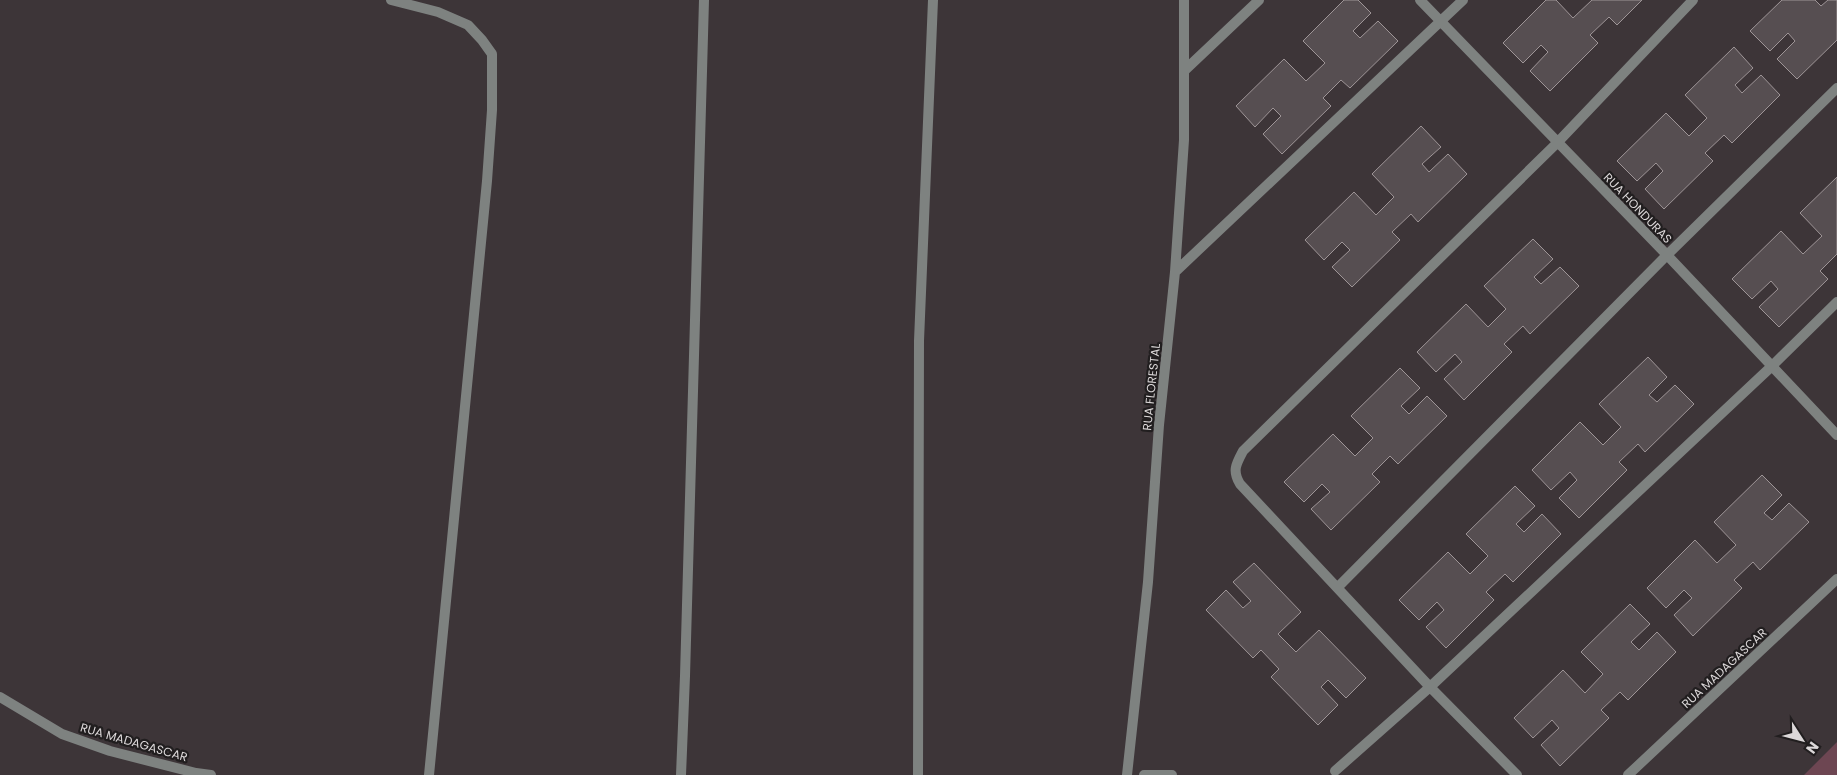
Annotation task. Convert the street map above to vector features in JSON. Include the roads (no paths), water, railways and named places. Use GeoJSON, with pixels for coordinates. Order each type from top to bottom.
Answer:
{"type":"FeatureCollection","features":[{"type":"Feature","properties":{"kind":"street"},"geometry":{"type":"LineString","coordinates":[[391,0],[438,12],[468,25],[492,54],[492,110],[487,181],[429,775]]}},
{"type":"Feature","properties":{"kind":"street"},"geometry":{"type":"LineString","coordinates":[[681,775],[686,676],[704,0]]}},
{"type":"Feature","properties":{"kind":"street"},"geometry":{"type":"LineString","coordinates":[[918,775],[919,341],[933,0]]}},
{"type":"Feature","properties":{"kind":"street","name":"RUA FLORESTAL"},"geometry":{"type":"LineString","coordinates":[[1127,775],[1148,582],[1159,425],[1175,272],[1184,140],[1184,0]]}},
{"type":"Feature","properties":{"kind":"street"},"geometry":{"type":"LineString","coordinates":[[1184,71],[1258,0]]}},
{"type":"Feature","properties":{"kind":"street","name":"RUA HONDURAS"},"geometry":{"type":"LineString","coordinates":[[1420,0],[1667,255],[1837,435]]}},
{"type":"Feature","properties":{"kind":"street"},"geometry":{"type":"LineString","coordinates":[[1175,272],[1462,0]]}},
{"type":"Feature","properties":{"kind":"street"},"geometry":{"type":"LineString","coordinates":[[1517,775],[1430,687],[1240,484],[1235,476],[1237,460],[1243,451],[1558,143],[1693,0]]}},
{"type":"Feature","properties":{"kind":"street"},"geometry":{"type":"LineString","coordinates":[[1338,587],[1667,255],[1837,88]]}},
{"type":"Feature","properties":{"kind":"street"},"geometry":{"type":"LineString","coordinates":[[1335,771],[1430,687],[1772,366],[1837,302]]}},
{"type":"Feature","properties":{"kind":"street","name":"RUA MADAGASCAR"},"geometry":{"type":"LineString","coordinates":[[1628,775],[1837,579]]}},
{"type":"Feature","properties":{"kind":"street","name":"RUA MADAGASCAR"},"geometry":{"type":"LineString","coordinates":[[0,697],[62,734],[110,751],[196,773],[211,775]]}},
{"type":"Feature","properties":{"kind":"street"},"geometry":{"type":"LineString","coordinates":[[1144,775],[1172,775]]}}]}
